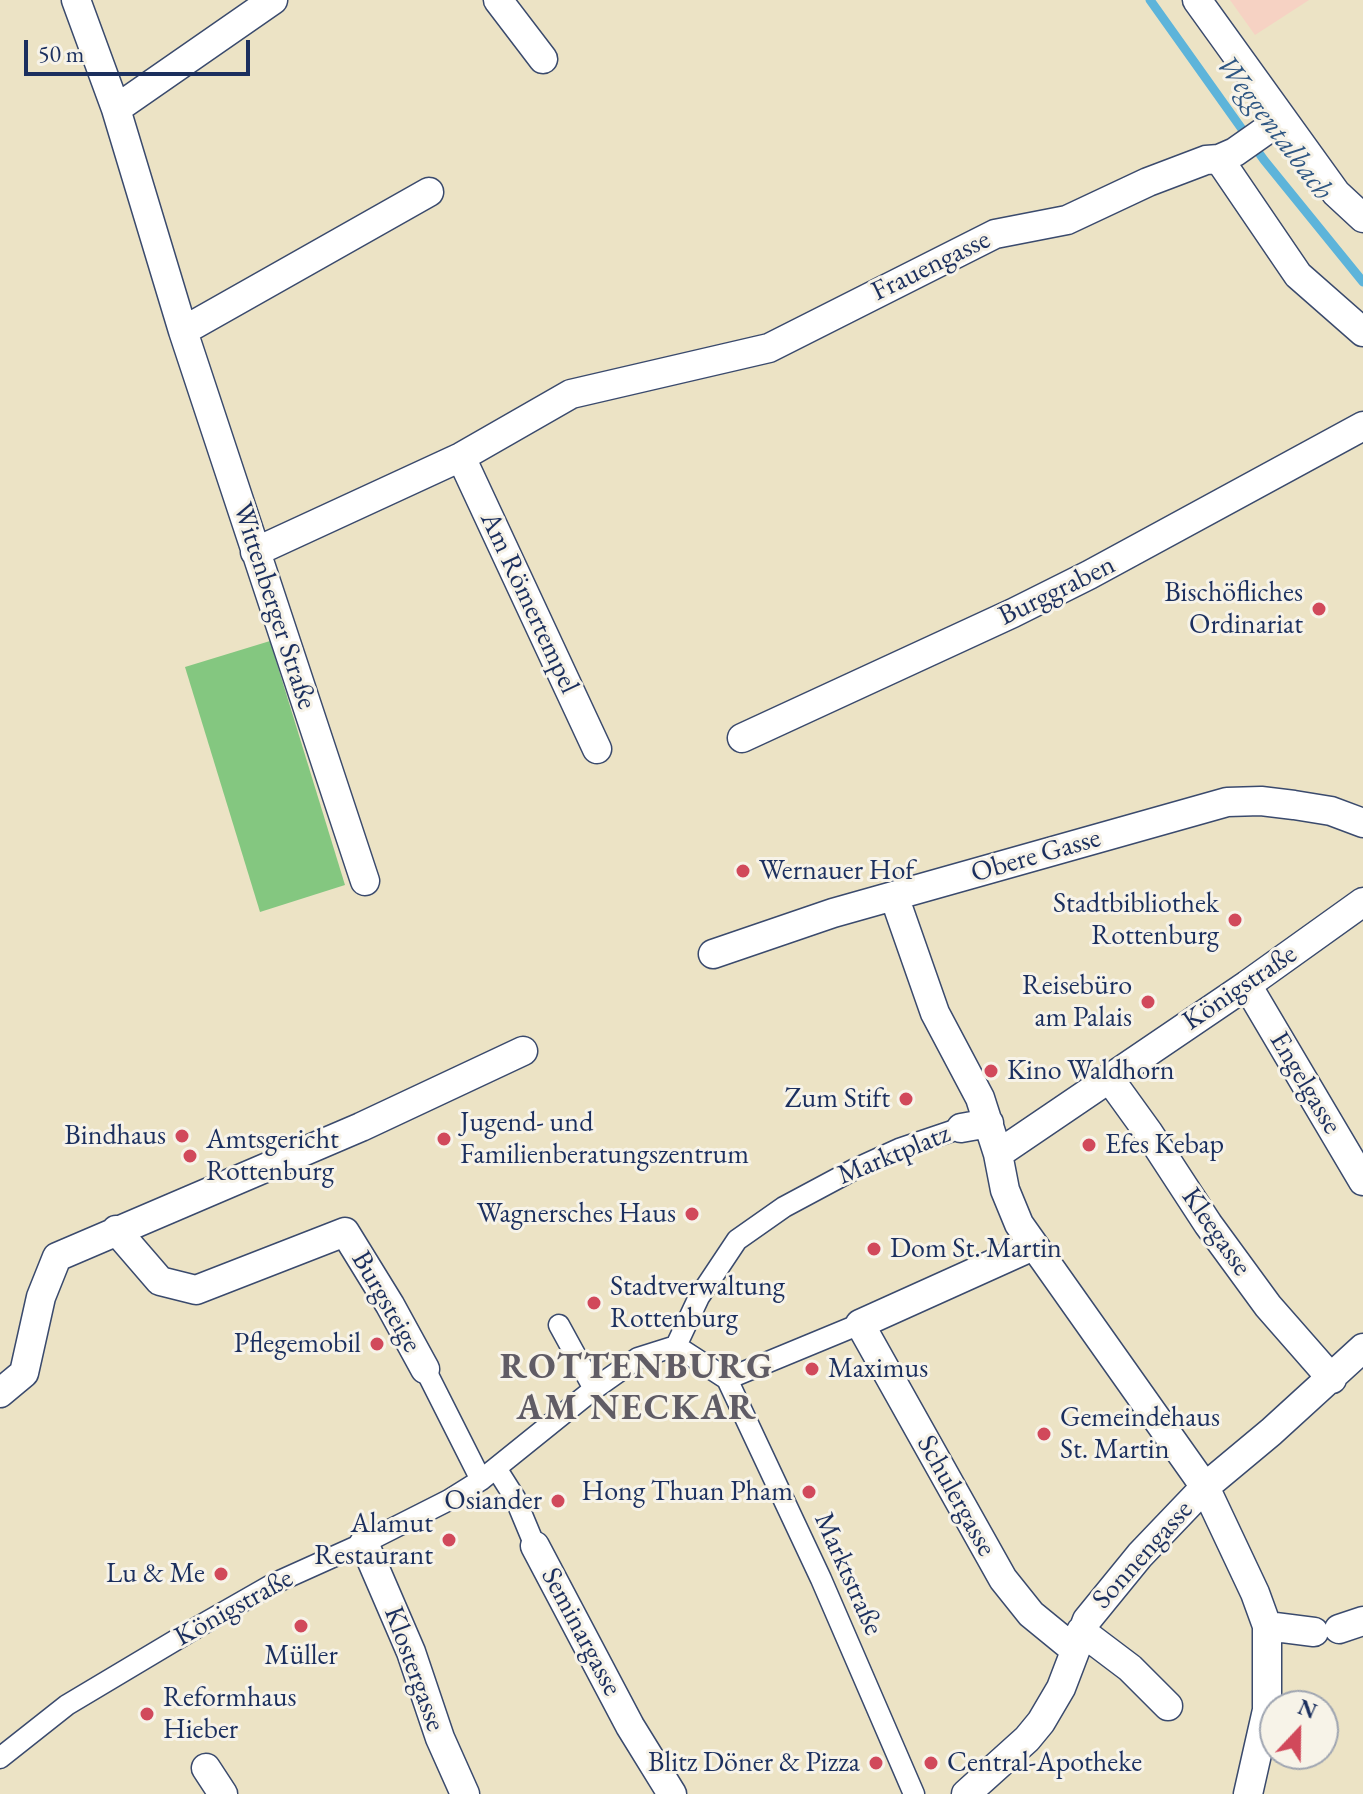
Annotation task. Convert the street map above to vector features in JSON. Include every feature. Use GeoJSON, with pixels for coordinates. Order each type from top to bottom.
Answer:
{"type":"FeatureCollection","features":[{"type":"Feature","properties":{"kind":"street","name":"Wittenberger Straße"},"geometry":{"type":"LineString","coordinates":[[76,0],[116,109],[183,331],[365,881]]}},
{"type":"Feature","properties":{"kind":"street"},"geometry":{"type":"LineString","coordinates":[[116,109],[273,0]]}},
{"type":"Feature","properties":{"kind":"street"},"geometry":{"type":"LineString","coordinates":[[498,0],[543,59]]}},
{"type":"Feature","properties":{"kind":"street"},"geometry":{"type":"LineString","coordinates":[[1197,0],[1274,125],[1363,218]]}},
{"type":"Feature","properties":{"kind":"street","name":"Frauengasse"},"geometry":{"type":"LineString","coordinates":[[461,457],[571,394],[769,348],[995,234],[1067,220],[1148,182],[1206,160],[1227,156],[1274,125]]}},
{"type":"Feature","properties":{"kind":"street"},"geometry":{"type":"LineString","coordinates":[[1227,156],[1298,275],[1363,332]]}},
{"type":"Feature","properties":{"kind":"street"},"geometry":{"type":"LineString","coordinates":[[183,331],[429,192]]}},
{"type":"Feature","properties":{"kind":"street","name":"Burggraben"},"geometry":{"type":"LineString","coordinates":[[742,738],[1076,582],[1363,426]]}},
{"type":"Feature","properties":{"kind":"street"},"geometry":{"type":"LineString","coordinates":[[255,552],[461,457]]}},
{"type":"Feature","properties":{"kind":"street","name":"Am Römertempel"},"geometry":{"type":"LineString","coordinates":[[461,457],[597,749]]}},
{"type":"Feature","properties":{"kind":"street","name":"Obere Gasse"},"geometry":{"type":"LineString","coordinates":[[713,954],[778,930],[1227,802],[1261,801],[1294,805],[1331,811],[1363,823]]}},
{"type":"Feature","properties":{"kind":"street"},"geometry":{"type":"LineString","coordinates":[[894,896],[935,1013],[968,1073],[975,1125]]}},
{"type":"Feature","properties":{"kind":"street","name":"Königstraße"},"geometry":{"type":"LineString","coordinates":[[998,1154],[1363,902]]}},
{"type":"Feature","properties":{"kind":"street","name":"Engelgasse"},"geometry":{"type":"LineString","coordinates":[[1247,985],[1363,1181]]}},
{"type":"Feature","properties":{"kind":"street"},"geometry":{"type":"LineString","coordinates":[[0,1393],[24,1373],[41,1297],[57,1257],[361,1127],[523,1051]]}},
{"type":"Feature","properties":{"kind":"street","name":"Kleegasse"},"geometry":{"type":"LineString","coordinates":[[1109,1078],[1268,1306],[1332,1379]]}},
{"type":"Feature","properties":{"kind":"street","name":"Marktplatz"},"geometry":{"type":"LineString","coordinates":[[676,1346],[699,1297],[737,1240],[756,1225],[855,1169],[899,1149],[975,1125],[998,1154],[1010,1206],[1033,1246],[1205,1487],[1255,1593],[1267,1626]]}},
{"type":"Feature","properties":{"kind":"street","name":"Burgsteige"},"geometry":{"type":"LineString","coordinates":[[116,1230],[160,1281],[196,1290],[345,1232],[489,1474]]}},
{"type":"Feature","properties":{"kind":"street"},"geometry":{"type":"LineString","coordinates":[[489,1474],[594,1389],[638,1358],[676,1346],[727,1379],[860,1324],[1033,1246]]}},
{"type":"Feature","properties":{"kind":"street","name":"Schulergasse"},"geometry":{"type":"LineString","coordinates":[[860,1324],[1003,1579],[1031,1614],[1130,1668],[1168,1706]]}},
{"type":"Feature","properties":{"kind":"street"},"geometry":{"type":"LineString","coordinates":[[559,1325],[594,1389]]}},
{"type":"Feature","properties":{"kind":"street","name":"Sonnengasse"},"geometry":{"type":"LineString","coordinates":[[966,1794],[1027,1739],[1041,1722],[1061,1688],[1093,1610],[1115,1584],[1205,1487],[1332,1379],[1363,1348]]}},
{"type":"Feature","properties":{"kind":"street","name":"Marktstraße"},"geometry":{"type":"LineString","coordinates":[[727,1379],[821,1579],[914,1794]]}},
{"type":"Feature","properties":{"kind":"street","name":"Königstraße"},"geometry":{"type":"LineString","coordinates":[[0,1758],[67,1705],[121,1671],[275,1583],[449,1500],[489,1474]]}},
{"type":"Feature","properties":{"kind":"street","name":"Seminargasse"},"geometry":{"type":"LineString","coordinates":[[489,1474],[515,1498],[535,1546],[630,1726],[672,1794]]}},
{"type":"Feature","properties":{"kind":"street","name":"Klostergasse"},"geometry":{"type":"LineString","coordinates":[[364,1543],[411,1652],[440,1738],[465,1794]]}},
{"type":"Feature","properties":{"kind":"street"},"geometry":{"type":"LineString","coordinates":[[1248,1794],[1267,1710],[1267,1626],[1339,1628]]}},
{"type":"Feature","properties":{"kind":"street"},"geometry":{"type":"LineString","coordinates":[[206,1768],[223,1794]]}},
{"type":"Feature","properties":{"kind":"shaded area"},"geometry":{"type":"Polygon","coordinates":[[[1230,0],[1309,0],[1255,35],[1230,0]]]}},
{"type":"Feature","properties":{"kind":"green space"},"geometry":{"type":"Polygon","coordinates":[[[270,641],[345,885],[260,912],[185,667],[270,641]]]}},
{"type":"Feature","properties":{"kind":"waterway","name":"Weggentalbach"},"geometry":{"type":"LineString","coordinates":[[1150,0],[1264,160],[1363,282]]}},
{"type":"Feature","properties":{"kind":"place","name":"Bischöfliches Ordinariat"},"geometry":{"type":"Point","coordinates":[1319,609]}},
{"type":"Feature","properties":{"kind":"place","name":"Wernauer Hof"},"geometry":{"type":"Point","coordinates":[743,871]}},
{"type":"Feature","properties":{"kind":"place","name":"Stadtbibliothek Rottenburg"},"geometry":{"type":"Point","coordinates":[1235,920]}},
{"type":"Feature","properties":{"kind":"place","name":"Reisebüro am Palais"},"geometry":{"type":"Point","coordinates":[1148,1002]}},
{"type":"Feature","properties":{"kind":"place","name":"Kino Waldhorn"},"geometry":{"type":"Point","coordinates":[991,1071]}},
{"type":"Feature","properties":{"kind":"place","name":"Zum Stift"},"geometry":{"type":"Point","coordinates":[906,1099]}},
{"type":"Feature","properties":{"kind":"place","name":"Bindhaus"},"geometry":{"type":"Point","coordinates":[182,1136]}},
{"type":"Feature","properties":{"kind":"place","name":"Jugend- und Familienberatungszentrum"},"geometry":{"type":"Point","coordinates":[444,1139]}},
{"type":"Feature","properties":{"kind":"place","name":"Efes Kebap"},"geometry":{"type":"Point","coordinates":[1089,1145]}},
{"type":"Feature","properties":{"kind":"place","name":"Amtsgericht Rottenburg"},"geometry":{"type":"Point","coordinates":[190,1156]}},
{"type":"Feature","properties":{"kind":"place","name":"Wagnersches Haus"},"geometry":{"type":"Point","coordinates":[692,1214]}},
{"type":"Feature","properties":{"kind":"place","name":"Dom St. Martin"},"geometry":{"type":"Point","coordinates":[874,1249]}},
{"type":"Feature","properties":{"kind":"place","name":"Stadtverwaltung Rottenburg"},"geometry":{"type":"Point","coordinates":[594,1303]}},
{"type":"Feature","properties":{"kind":"place","name":"Pflegemobil"},"geometry":{"type":"Point","coordinates":[377,1344]}},
{"type":"Feature","properties":{"kind":"place","name":"Maximus"},"geometry":{"type":"Point","coordinates":[812,1369]}},
{"type":"Feature","properties":{"kind":"place","name":"Gemeindehaus St. Martin"},"geometry":{"type":"Point","coordinates":[1044,1434]}},
{"type":"Feature","properties":{"kind":"place","name":"Hong Thuan Pham"},"geometry":{"type":"Point","coordinates":[809,1492]}},
{"type":"Feature","properties":{"kind":"place","name":"Osiander"},"geometry":{"type":"Point","coordinates":[558,1501]}},
{"type":"Feature","properties":{"kind":"place","name":"Alamut Restaurant"},"geometry":{"type":"Point","coordinates":[449,1540]}},
{"type":"Feature","properties":{"kind":"place","name":"Lu & Me"},"geometry":{"type":"Point","coordinates":[221,1574]}},
{"type":"Feature","properties":{"kind":"place","name":"Müller"},"geometry":{"type":"Point","coordinates":[301,1626]}},
{"type":"Feature","properties":{"kind":"place","name":"Reformhaus Hieber"},"geometry":{"type":"Point","coordinates":[147,1714]}},
{"type":"Feature","properties":{"kind":"place","name":"Blitz Döner & Pizza"},"geometry":{"type":"Point","coordinates":[876,1763]}},
{"type":"Feature","properties":{"kind":"place","name":"Central-Apotheke"},"geometry":{"type":"Point","coordinates":[931,1763]}},
{"type":"Feature","properties":{"kind":"district","name":"ROTTENBURG AM NECKAR"},"geometry":{"type":"Point","coordinates":[637,1388]}}]}
